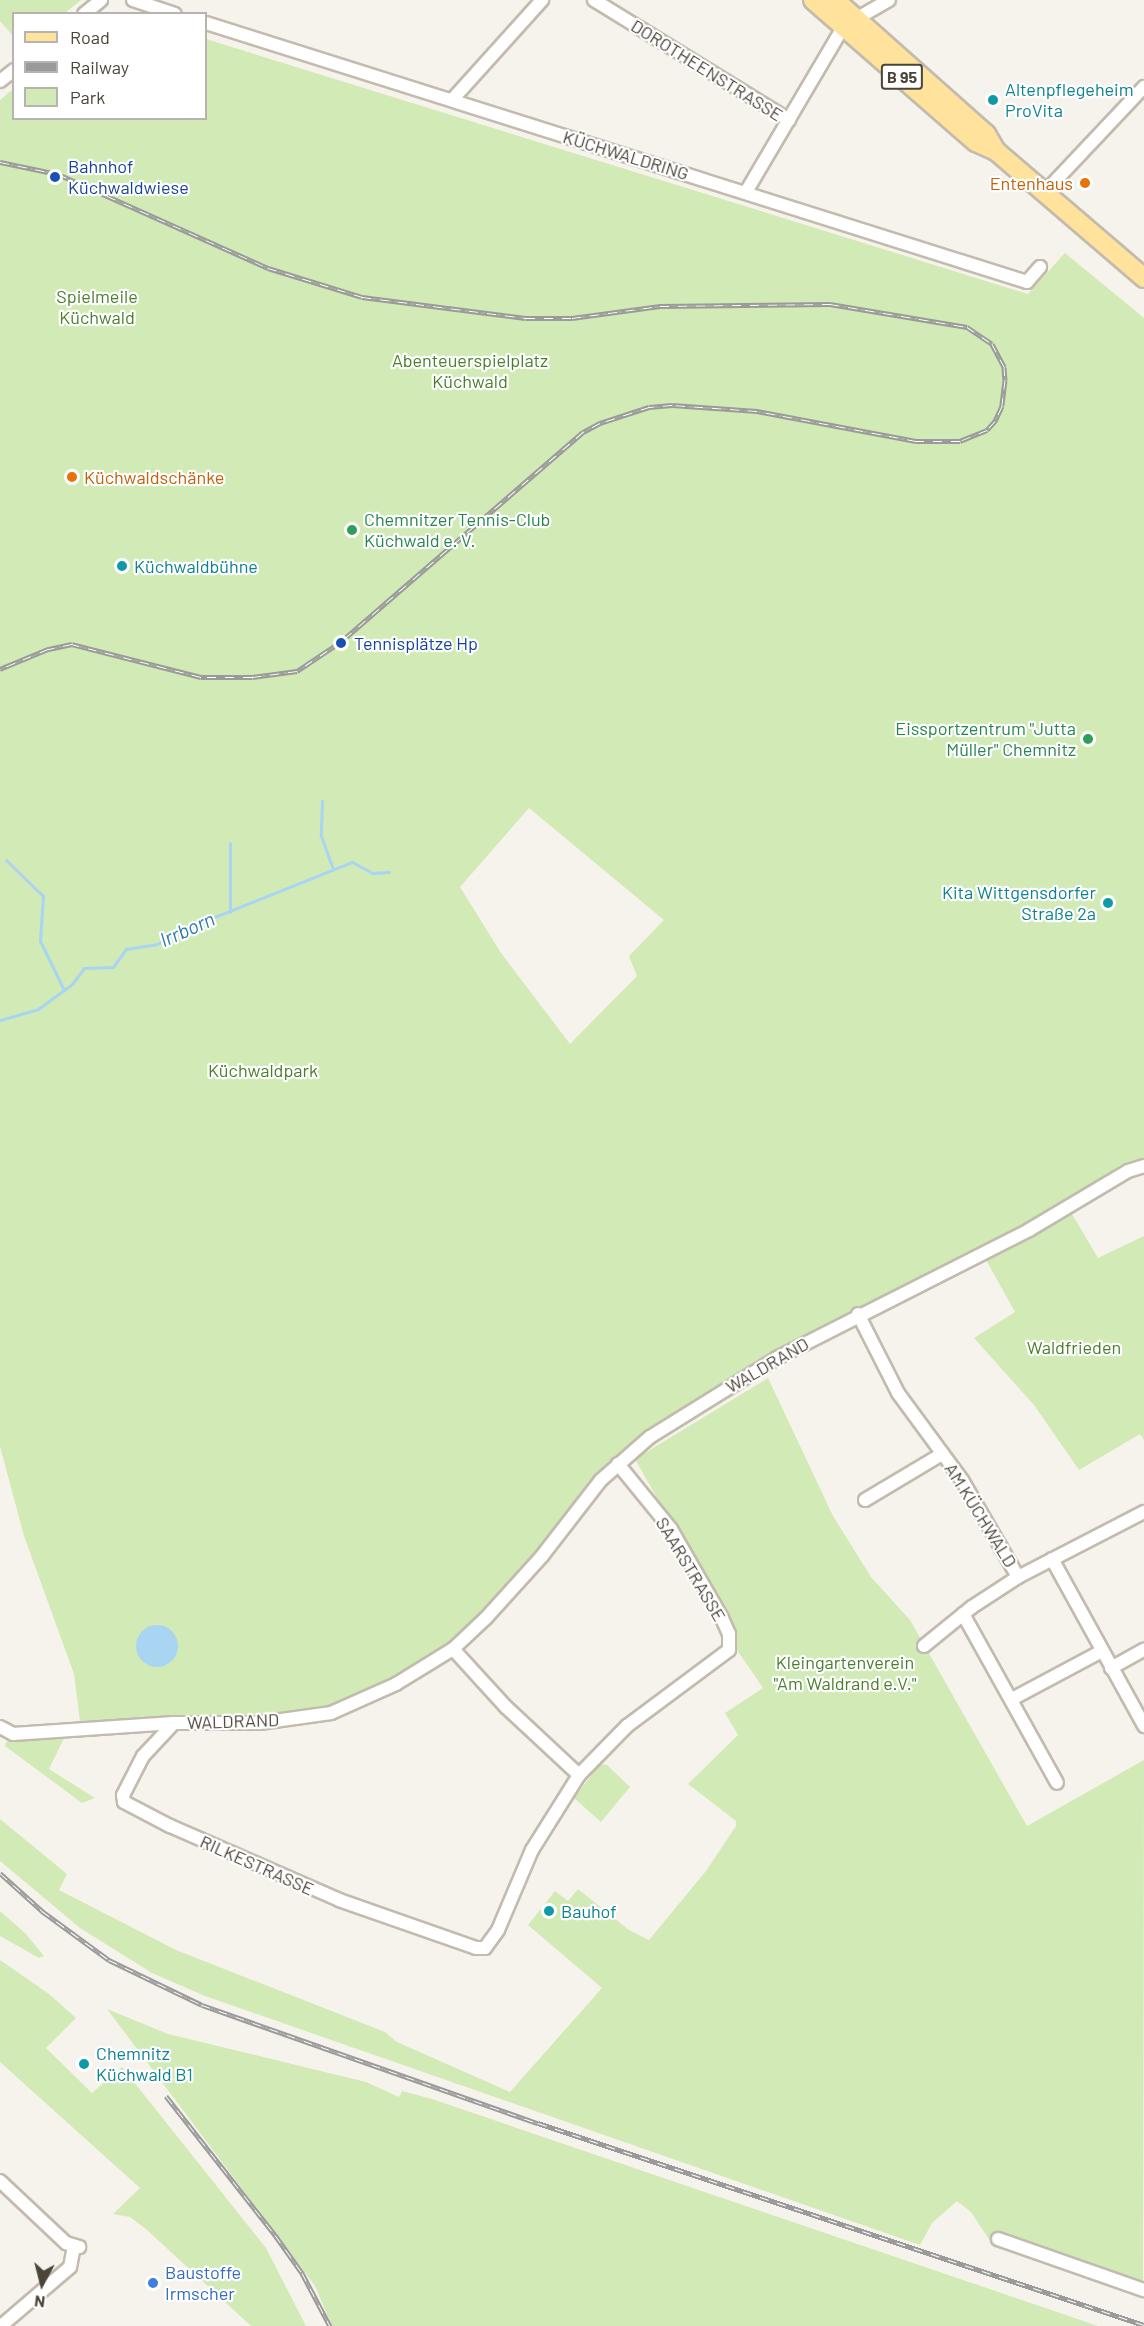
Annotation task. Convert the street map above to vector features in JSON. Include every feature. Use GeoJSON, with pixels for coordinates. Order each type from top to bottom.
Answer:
{"type":"FeatureCollection","features":[{"type":"Feature","properties":{"kind":"main road","name":"B 95"},"geometry":{"type":"LineString","coordinates":[[813,0],[850,23],[976,142],[996,151],[1144,278]]}},
{"type":"Feature","properties":{"kind":"main road","name":"B 95"},"geometry":{"type":"LineString","coordinates":[[835,0],[850,23]]}},
{"type":"Feature","properties":{"kind":"street"},"geometry":{"type":"LineString","coordinates":[[86,12],[101,0]]}},
{"type":"Feature","properties":{"kind":"street"},"geometry":{"type":"LineString","coordinates":[[133,0],[169,12]]}},
{"type":"Feature","properties":{"kind":"street"},"geometry":{"type":"LineString","coordinates":[[452,100],[542,0]]}},
{"type":"Feature","properties":{"kind":"street","name":"DOROTHEENSTRASSE"},"geometry":{"type":"LineString","coordinates":[[594,0],[789,120]]}},
{"type":"Feature","properties":{"kind":"street"},"geometry":{"type":"LineString","coordinates":[[746,192],[850,23],[889,0]]}},
{"type":"Feature","properties":{"kind":"street","name":"KÜCHWALDRING"},"geometry":{"type":"LineString","coordinates":[[207,23],[1028,282],[1040,267]]}},
{"type":"Feature","properties":{"kind":"street"},"geometry":{"type":"LineString","coordinates":[[0,81],[12,72]]}},
{"type":"Feature","properties":{"kind":"street"},"geometry":{"type":"LineString","coordinates":[[1044,193],[1144,87]]}},
{"type":"Feature","properties":{"kind":"street","name":"WALDRAND"},"geometry":{"type":"LineString","coordinates":[[0,1727],[13,1734],[174,1723],[260,1724],[331,1713],[396,1684],[453,1650],[516,1587],[601,1480],[650,1437],[702,1403],[858,1314],[1029,1230],[1128,1171],[1144,1166]]}},
{"type":"Feature","properties":{"kind":"street","name":"AM KÜCHWALD"},"geometry":{"type":"LineString","coordinates":[[858,1314],[898,1393],[983,1513],[1018,1576]]}},
{"type":"Feature","properties":{"kind":"street","name":"AM KÜCHWALD"},"geometry":{"type":"LineString","coordinates":[[865,1500],[942,1454]]}},
{"type":"Feature","properties":{"kind":"street","name":"SAARSTRASSE"},"geometry":{"type":"LineString","coordinates":[[579,1774],[627,1726],[729,1650],[729,1634],[722,1618],[671,1529],[618,1464]]}},
{"type":"Feature","properties":{"kind":"street","name":"AM KÜCHWALD"},"geometry":{"type":"LineString","coordinates":[[924,1646],[963,1614],[1018,1576],[1144,1512]]}},
{"type":"Feature","properties":{"kind":"street"},"geometry":{"type":"LineString","coordinates":[[1052,1559],[1144,1726]]}},
{"type":"Feature","properties":{"kind":"street"},"geometry":{"type":"LineString","coordinates":[[963,1614],[1057,1783]]}},
{"type":"Feature","properties":{"kind":"street"},"geometry":{"type":"LineString","coordinates":[[453,1650],[506,1707],[579,1774]]}},
{"type":"Feature","properties":{"kind":"street"},"geometry":{"type":"LineString","coordinates":[[1111,1668],[1144,1650]]}},
{"type":"Feature","properties":{"kind":"street"},"geometry":{"type":"LineString","coordinates":[[1012,1699],[1102,1652]]}},
{"type":"Feature","properties":{"kind":"street","name":"RILKESTRASSE"},"geometry":{"type":"LineString","coordinates":[[174,1723],[143,1756],[123,1795],[124,1802],[170,1826],[339,1900],[476,1948],[485,1948],[495,1936],[532,1850],[579,1774]]}},
{"type":"Feature","properties":{"kind":"street"},"geometry":{"type":"LineString","coordinates":[[0,2181],[48,2229],[77,2246],[70,2267],[1,2326]]}},
{"type":"Feature","properties":{"kind":"street"},"geometry":{"type":"LineString","coordinates":[[998,2239],[1144,2290]]}},
{"type":"Feature","properties":{"kind":"green space"},"geometry":{"type":"Polygon","coordinates":[[[0,0],[81,0],[66,12],[12,12],[12,35],[0,21],[0,0]]]}},
{"type":"Feature","properties":{"kind":"green space","name":"Küchwaldpark"},"geometry":{"type":"Polygon","coordinates":[[[207,39],[1028,294],[1065,253],[1144,318],[1144,1158],[1122,1164],[1033,1221],[856,1314],[649,1431],[454,1646],[396,1680],[328,1709],[259,1720],[81,1729],[74,1674],[24,1536],[0,1446],[0,100],[12,90],[12,120],[207,120],[207,39]],[[529,808],[460,887],[501,953],[570,1044],[637,976],[629,956],[664,920],[529,808]]]}},
{"type":"Feature","properties":{"kind":"green space","name":"Waldfrieden"},"geometry":{"type":"Polygon","coordinates":[[[1072,1214],[1098,1258],[1144,1236],[1144,1440],[1140,1434],[1079,1470],[1034,1405],[974,1338],[1015,1312],[986,1260],[1072,1214]]]}},
{"type":"Feature","properties":{"kind":"green space","name":"Kleingartenverein \"Am Waldrand e.V.\""},"geometry":{"type":"Polygon","coordinates":[[[768,1378],[833,1516],[871,1577],[910,1620],[1027,1826],[1144,1760],[1143,2294],[994,2247],[971,2212],[957,2201],[932,2223],[920,2245],[205,1996],[152,1973],[80,1928],[0,1861],[0,1819],[67,1874],[59,1890],[176,1950],[385,2032],[397,2042],[510,2092],[602,1988],[528,1925],[555,1891],[568,1901],[578,1889],[629,1930],[649,1940],[706,1871],[736,1826],[736,1821],[688,1784],[738,1735],[725,1713],[763,1688],[737,1650],[707,1587],[635,1459],[768,1378]]]}},
{"type":"Feature","properties":{"kind":"green space"},"geometry":{"type":"Polygon","coordinates":[[[66,1734],[49,1769],[95,1798],[82,1803],[5,1746],[6,1742],[66,1734]]]}},
{"type":"Feature","properties":{"kind":"green space"},"geometry":{"type":"Polygon","coordinates":[[[600,1764],[607,1765],[630,1787],[601,1822],[574,1798],[600,1764]]]}},
{"type":"Feature","properties":{"kind":"green space"},"geometry":{"type":"Polygon","coordinates":[[[0,1911],[26,1934],[44,1956],[39,1958],[0,1936],[0,1911]]]}},
{"type":"Feature","properties":{"kind":"green space"},"geometry":{"type":"Polygon","coordinates":[[[0,1960],[49,1994],[76,2018],[46,2048],[92,2093],[122,2067],[266,2248],[306,2326],[251,2326],[146,2229],[130,2217],[113,2214],[140,2188],[0,2062],[0,1960]]]}},
{"type":"Feature","properties":{"kind":"green space"},"geometry":{"type":"Polygon","coordinates":[[[107,2009],[168,2034],[366,2082],[399,2097],[402,2091],[432,2099],[1098,2326],[332,2326],[315,2286],[107,2009]]]}},
{"type":"Feature","properties":{"kind":"water"},"geometry":{"type":"Polygon","coordinates":[[[157,1625],[172,1631],[178,1646],[172,1661],[157,1667],[142,1661],[136,1646],[142,1631],[157,1625]]]}},
{"type":"Feature","properties":{"kind":"waterway"},"geometry":{"type":"LineString","coordinates":[[322,801],[321,836],[333,869]]}},
{"type":"Feature","properties":{"kind":"waterway"},"geometry":{"type":"LineString","coordinates":[[230,843],[230,912]]}},
{"type":"Feature","properties":{"kind":"waterway"},"geometry":{"type":"LineString","coordinates":[[6,860],[43,896],[40,941],[64,990]]}},
{"type":"Feature","properties":{"kind":"waterway","name":"Irrborn"},"geometry":{"type":"LineString","coordinates":[[0,1020],[38,1009],[72,984],[84,968],[113,967],[126,949],[157,944],[187,928],[352,862],[373,873],[389,872]]}},
{"type":"Feature","properties":{"kind":"railway"},"geometry":{"type":"LineString","coordinates":[[0,162],[58,174],[268,268],[362,297],[526,318],[572,318],[660,306],[830,304],[967,327],[992,344],[1004,367],[1005,380],[1002,406],[995,421],[987,430],[960,441],[916,441],[757,411],[672,405],[649,407],[600,423],[583,432],[342,641],[297,671],[252,677],[201,677],[72,644],[48,649],[0,669]]}},
{"type":"Feature","properties":{"kind":"railway"},"geometry":{"type":"LineString","coordinates":[[0,1873],[42,1911],[109,1960],[202,2005],[538,2123],[1144,2325]]}},
{"type":"Feature","properties":{"kind":"railway"},"geometry":{"type":"LineString","coordinates":[[166,2096],[275,2235],[302,2273],[330,2326]]}},
{"type":"Feature","properties":{"kind":"place","name":"Altenpflegeheim ProVita"},"geometry":{"type":"Point","coordinates":[993,100]}},
{"type":"Feature","properties":{"kind":"place","name":"Bahnhof Küchwaldwiese"},"geometry":{"type":"Point","coordinates":[55,177]}},
{"type":"Feature","properties":{"kind":"place","name":"Entenhaus"},"geometry":{"type":"Point","coordinates":[1085,183]}},
{"type":"Feature","properties":{"kind":"place","name":"Küchwaldschänke"},"geometry":{"type":"Point","coordinates":[72,477]}},
{"type":"Feature","properties":{"kind":"place","name":"Chemnitzer Tennis-Club Küchwald e. V."},"geometry":{"type":"Point","coordinates":[352,530]}},
{"type":"Feature","properties":{"kind":"place","name":"Küchwaldbühne"},"geometry":{"type":"Point","coordinates":[122,566]}},
{"type":"Feature","properties":{"kind":"place","name":"Tennisplätze Hp"},"geometry":{"type":"Point","coordinates":[341,643]}},
{"type":"Feature","properties":{"kind":"place","name":"Eissportzentrum \"Jutta Müller\" Chemnitz"},"geometry":{"type":"Point","coordinates":[1088,739]}},
{"type":"Feature","properties":{"kind":"place","name":"Kita Wittgensdorfer Straße 2a"},"geometry":{"type":"Point","coordinates":[1108,903]}},
{"type":"Feature","properties":{"kind":"place","name":"Bauhof"},"geometry":{"type":"Point","coordinates":[549,1911]}},
{"type":"Feature","properties":{"kind":"place","name":"Chemnitz Küchwald B1"},"geometry":{"type":"Point","coordinates":[84,2064]}},
{"type":"Feature","properties":{"kind":"place","name":"Baustoffe Irmscher"},"geometry":{"type":"Point","coordinates":[153,2283]}},
{"type":"Feature","properties":{"kind":"park label","name":"Spielmeile Küchwald"},"geometry":{"type":"Point","coordinates":[97,307]}},
{"type":"Feature","properties":{"kind":"park label","name":"Abenteuerspielplatz Küchwald"},"geometry":{"type":"Point","coordinates":[470,371]}}]}
